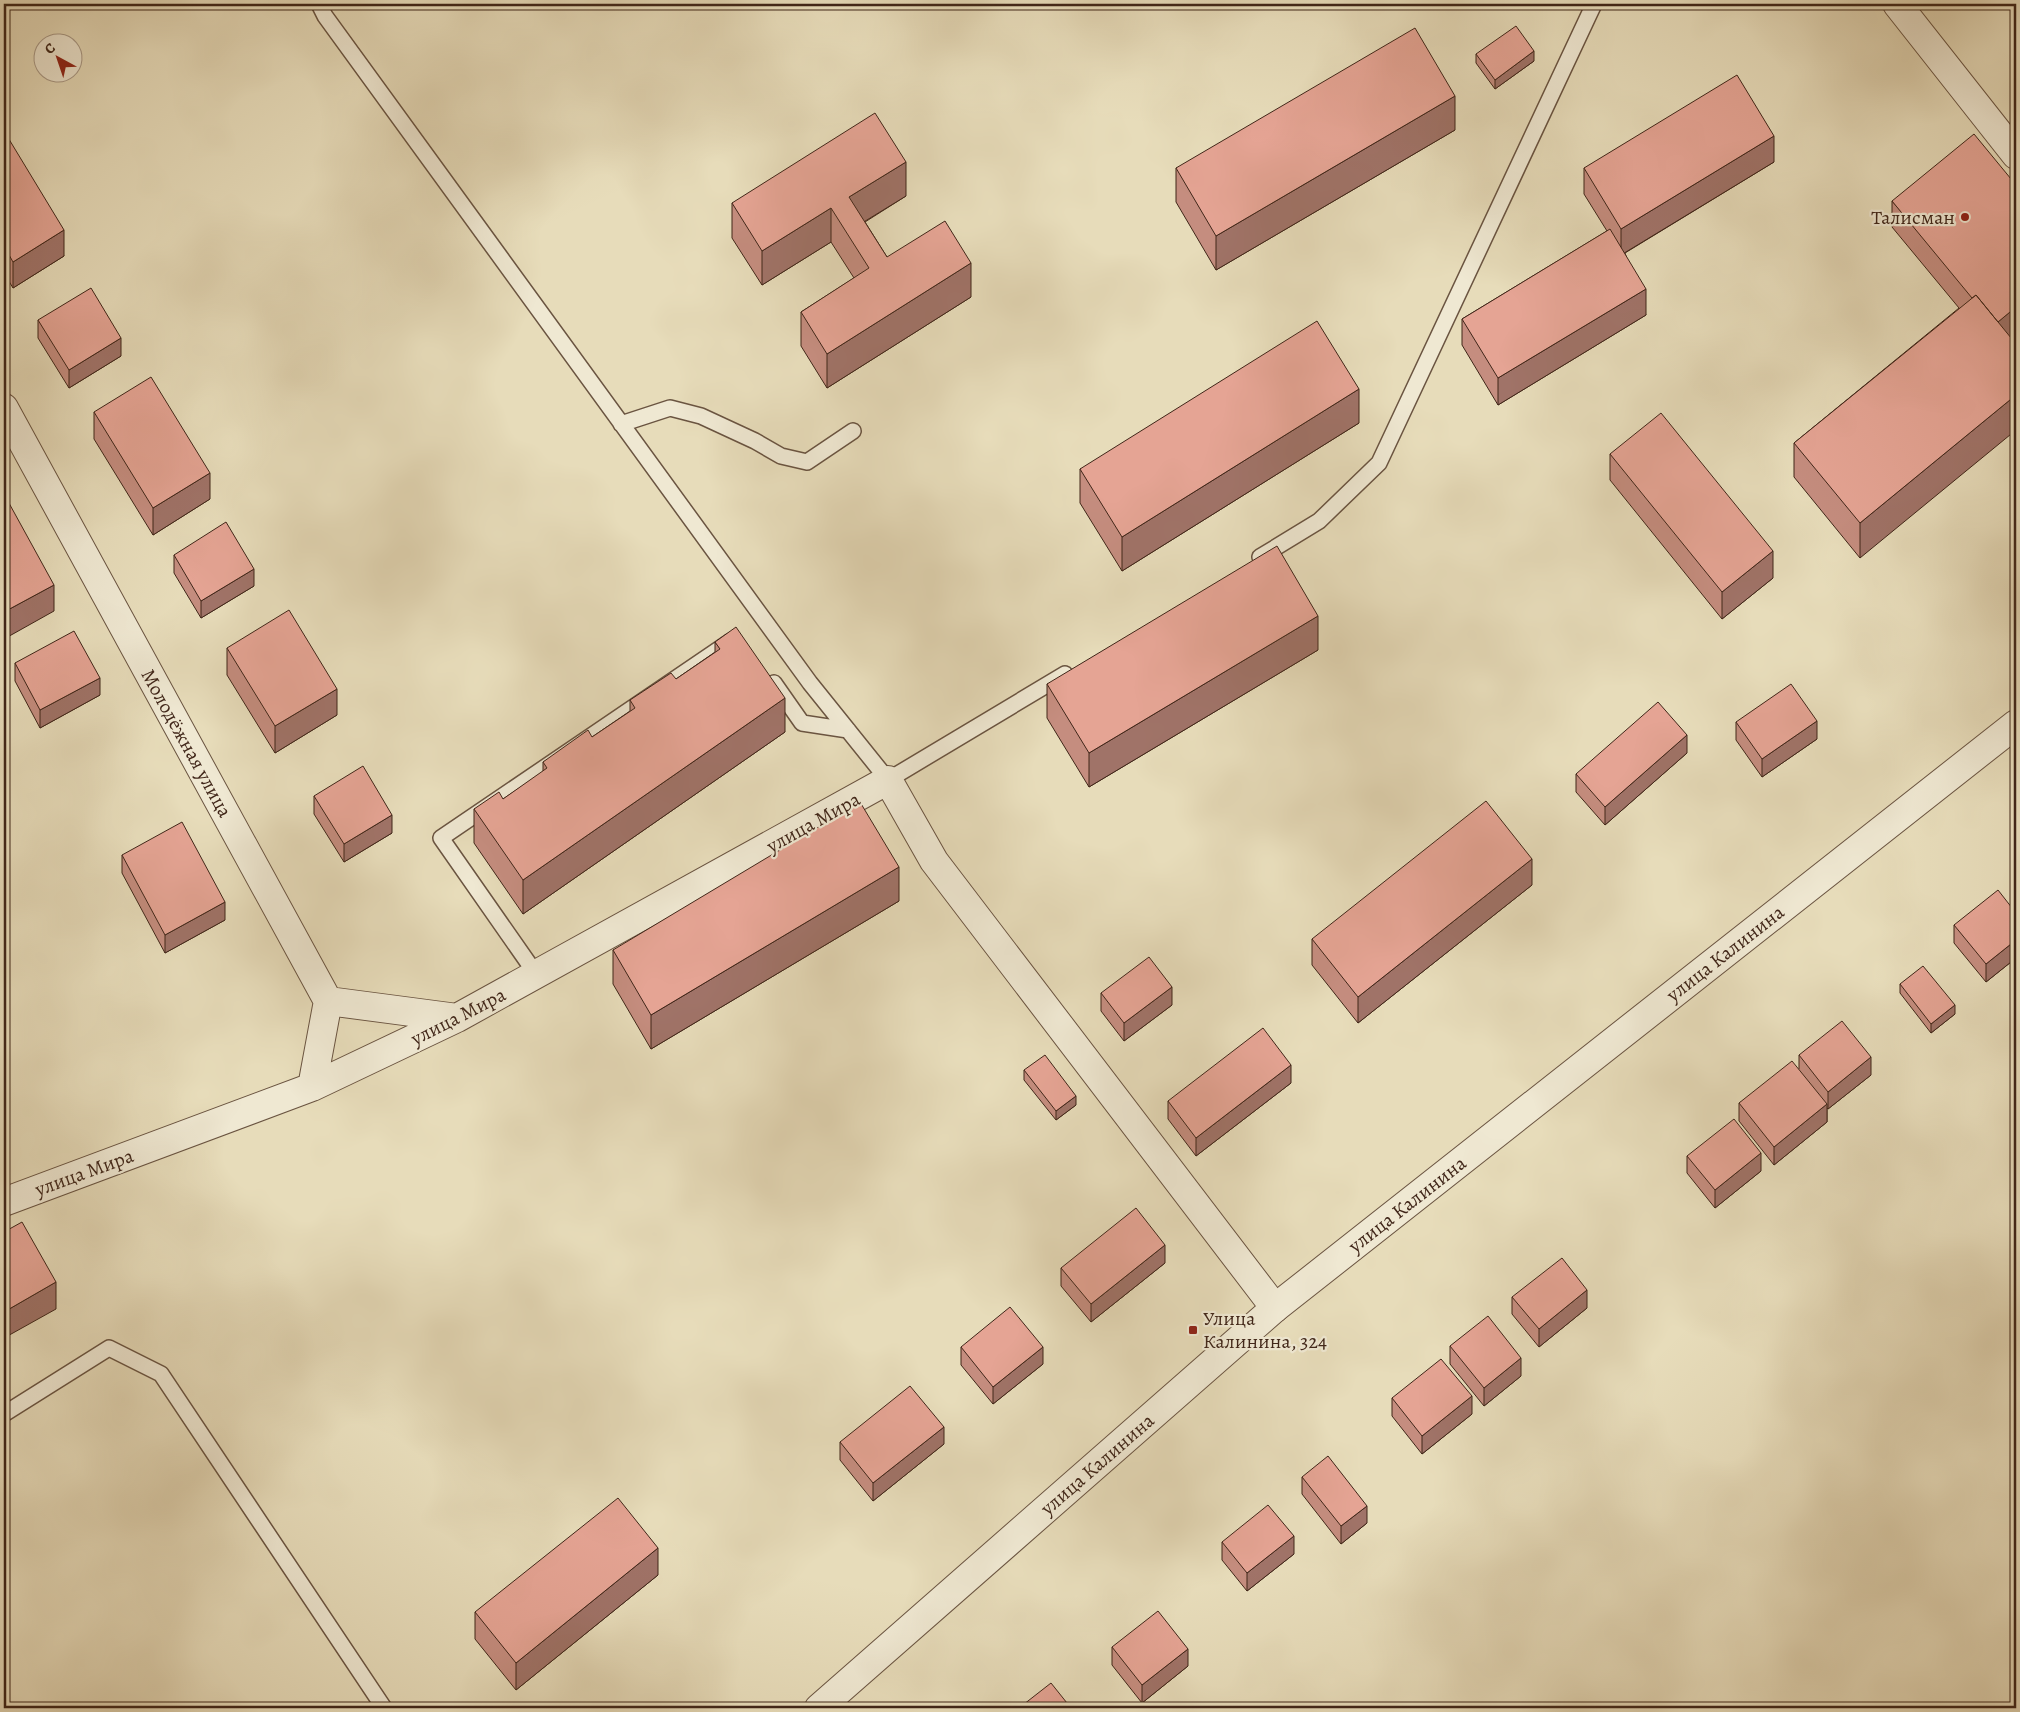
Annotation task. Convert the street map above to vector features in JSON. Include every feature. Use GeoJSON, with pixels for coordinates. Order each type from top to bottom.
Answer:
{"type":"FeatureCollection","features":[{"type":"Feature","properties":{"kind":"street"},"geometry":{"type":"LineString","coordinates":[[1897,4],[2016,155]]}},
{"type":"Feature","properties":{"kind":"street","name":"Молодёжная улица"},"geometry":{"type":"LineString","coordinates":[[4,408],[328,1001]]}},
{"type":"Feature","properties":{"kind":"street","name":"улица Калинина"},"geometry":{"type":"LineString","coordinates":[[819,1708],[1275,1308],[2016,724]]}},
{"type":"Feature","properties":{"kind":"street"},"geometry":{"type":"LineString","coordinates":[[888,780],[934,861],[1275,1308]]}},
{"type":"Feature","properties":{"kind":"street","name":"улица Мира"},"geometry":{"type":"LineString","coordinates":[[4,1202],[312,1087],[457,1018],[888,780]]}},
{"type":"Feature","properties":{"kind":"street"},"geometry":{"type":"LineString","coordinates":[[312,1087],[328,1001],[457,1018]]}},
{"type":"Feature","properties":{"kind":"lane"},"geometry":{"type":"LineString","coordinates":[[319,4],[325,16],[810,683],[888,780],[1074,668]]}},
{"type":"Feature","properties":{"kind":"lane"},"geometry":{"type":"LineString","coordinates":[[1243,566],[1319,521],[1379,463],[1594,4]]}},
{"type":"Feature","properties":{"kind":"lane"},"geometry":{"type":"LineString","coordinates":[[621,424],[670,408],[701,416],[755,441],[781,456],[807,462],[853,431]]}},
{"type":"Feature","properties":{"kind":"lane"},"geometry":{"type":"LineString","coordinates":[[536,974],[441,838],[741,635],[746,643]]}},
{"type":"Feature","properties":{"kind":"lane"},"geometry":{"type":"LineString","coordinates":[[768,675],[802,723],[848,730]]}},
{"type":"Feature","properties":{"kind":"lane"},"geometry":{"type":"LineString","coordinates":[[4,1414],[110,1348],[161,1374],[384,1708]]}},
{"type":"Feature","properties":{"kind":"building"},"geometry":{"type":"Polygon","coordinates":[[[1516,26],[1534,51],[1495,80],[1476,54],[1516,26]]]}},
{"type":"Feature","properties":{"kind":"building"},"geometry":{"type":"Polygon","coordinates":[[[1415,28],[1455,96],[1216,236],[1176,168],[1415,28]]]}},
{"type":"Feature","properties":{"kind":"building"},"geometry":{"type":"Polygon","coordinates":[[[1737,75],[1774,136],[1621,229],[1584,168],[1737,75]]]}},
{"type":"Feature","properties":{"kind":"building"},"geometry":{"type":"Polygon","coordinates":[[[875,113],[906,162],[849,197],[887,257],[945,221],[971,263],[827,354],[801,312],[869,268],[831,208],[762,251],[732,203],[875,113]]]}},
{"type":"Feature","properties":{"kind":"building"},"geometry":{"type":"Polygon","coordinates":[[[4,131],[64,230],[13,262],[4,246],[4,131]]]}},
{"type":"Feature","properties":{"kind":"building"},"geometry":{"type":"Polygon","coordinates":[[[1974,134],[2016,185],[2016,307],[1998,322],[1976,295],[1972,298],[1892,201],[1974,134]]]}},
{"type":"Feature","properties":{"kind":"building"},"geometry":{"type":"Polygon","coordinates":[[[1610,229],[1646,289],[1498,378],[1462,319],[1610,229]]]}},
{"type":"Feature","properties":{"kind":"building"},"geometry":{"type":"Polygon","coordinates":[[[91,288],[121,338],[69,370],[38,320],[91,288]]]}},
{"type":"Feature","properties":{"kind":"building"},"geometry":{"type":"Polygon","coordinates":[[[1976,295],[2016,344],[2016,395],[1860,523],[1794,443],[1976,295]]]}},
{"type":"Feature","properties":{"kind":"building"},"geometry":{"type":"Polygon","coordinates":[[[1317,321],[1359,389],[1122,537],[1080,469],[1317,321]]]}},
{"type":"Feature","properties":{"kind":"building"},"geometry":{"type":"Polygon","coordinates":[[[151,377],[210,473],[153,508],[94,412],[151,377]]]}},
{"type":"Feature","properties":{"kind":"building"},"geometry":{"type":"Polygon","coordinates":[[[1661,413],[1773,551],[1722,592],[1610,454],[1661,413]]]}},
{"type":"Feature","properties":{"kind":"building"},"geometry":{"type":"Polygon","coordinates":[[[4,494],[54,585],[4,612],[4,494]]]}},
{"type":"Feature","properties":{"kind":"building"},"geometry":{"type":"Polygon","coordinates":[[[226,522],[254,569],[201,601],[174,555],[226,522]]]}},
{"type":"Feature","properties":{"kind":"building"},"geometry":{"type":"Polygon","coordinates":[[[1277,546],[1318,616],[1089,753],[1047,684],[1277,546]]]}},
{"type":"Feature","properties":{"kind":"building"},"geometry":{"type":"Polygon","coordinates":[[[289,610],[337,689],[275,726],[227,648],[289,610]]]}},
{"type":"Feature","properties":{"kind":"building"},"geometry":{"type":"Polygon","coordinates":[[[736,627],[785,698],[523,880],[474,809],[499,792],[503,799],[547,768],[543,762],[588,730],[592,737],[635,708],[630,700],[671,673],[676,679],[720,649],[715,642],[736,627]]]}},
{"type":"Feature","properties":{"kind":"building"},"geometry":{"type":"Polygon","coordinates":[[[74,631],[100,678],[40,710],[15,663],[74,631]]]}},
{"type":"Feature","properties":{"kind":"building"},"geometry":{"type":"Polygon","coordinates":[[[1791,684],[1817,721],[1762,759],[1736,722],[1791,684]]]}},
{"type":"Feature","properties":{"kind":"building"},"geometry":{"type":"Polygon","coordinates":[[[1658,702],[1687,735],[1605,807],[1576,774],[1658,702]]]}},
{"type":"Feature","properties":{"kind":"building"},"geometry":{"type":"Polygon","coordinates":[[[363,766],[392,815],[344,844],[314,796],[363,766]]]}},
{"type":"Feature","properties":{"kind":"building"},"geometry":{"type":"Polygon","coordinates":[[[1486,801],[1532,859],[1358,997],[1312,939],[1486,801]]]}},
{"type":"Feature","properties":{"kind":"building"},"geometry":{"type":"Polygon","coordinates":[[[860,802],[899,867],[651,1015],[613,950],[860,802]]]}},
{"type":"Feature","properties":{"kind":"building"},"geometry":{"type":"Polygon","coordinates":[[[182,822],[225,902],[165,935],[122,855],[182,822]]]}},
{"type":"Feature","properties":{"kind":"building"},"geometry":{"type":"Polygon","coordinates":[[[2016,876],[2016,884],[2012,879],[2016,876]]]}},
{"type":"Feature","properties":{"kind":"building"},"geometry":{"type":"Polygon","coordinates":[[[1998,890],[2016,913],[2016,940],[1986,964],[1954,925],[1998,890]]]}},
{"type":"Feature","properties":{"kind":"building"},"geometry":{"type":"Polygon","coordinates":[[[1149,957],[1172,987],[1124,1023],[1101,993],[1149,957]]]}},
{"type":"Feature","properties":{"kind":"building"},"geometry":{"type":"Polygon","coordinates":[[[1923,966],[1955,1005],[1931,1024],[1900,984],[1923,966]]]}},
{"type":"Feature","properties":{"kind":"building"},"geometry":{"type":"Polygon","coordinates":[[[1842,1021],[1871,1057],[1828,1092],[1799,1055],[1842,1021]]]}},
{"type":"Feature","properties":{"kind":"building"},"geometry":{"type":"Polygon","coordinates":[[[1263,1028],[1291,1065],[1196,1138],[1168,1101],[1263,1028]]]}},
{"type":"Feature","properties":{"kind":"building"},"geometry":{"type":"Polygon","coordinates":[[[1045,1055],[1076,1096],[1056,1111],[1024,1070],[1045,1055]]]}},
{"type":"Feature","properties":{"kind":"building"},"geometry":{"type":"Polygon","coordinates":[[[1792,1061],[1827,1104],[1774,1147],[1739,1103],[1792,1061]]]}},
{"type":"Feature","properties":{"kind":"building"},"geometry":{"type":"Polygon","coordinates":[[[1734,1119],[1761,1153],[1715,1190],[1687,1156],[1734,1119]]]}},
{"type":"Feature","properties":{"kind":"building"},"geometry":{"type":"Polygon","coordinates":[[[1136,1208],[1165,1245],[1091,1304],[1061,1268],[1136,1208]]]}},
{"type":"Feature","properties":{"kind":"building"},"geometry":{"type":"Polygon","coordinates":[[[22,1222],[56,1282],[4,1312],[4,1232],[22,1222]]]}},
{"type":"Feature","properties":{"kind":"building"},"geometry":{"type":"Polygon","coordinates":[[[1562,1258],[1587,1290],[1539,1329],[1512,1297],[1562,1258]]]}},
{"type":"Feature","properties":{"kind":"building"},"geometry":{"type":"Polygon","coordinates":[[[1010,1307],[1043,1347],[993,1387],[961,1347],[1010,1307]]]}},
{"type":"Feature","properties":{"kind":"building"},"geometry":{"type":"Polygon","coordinates":[[[1488,1316],[1521,1358],[1484,1388],[1450,1346],[1488,1316]]]}},
{"type":"Feature","properties":{"kind":"building"},"geometry":{"type":"Polygon","coordinates":[[[1441,1359],[1472,1396],[1422,1436],[1392,1398],[1441,1359]]]}},
{"type":"Feature","properties":{"kind":"building"},"geometry":{"type":"Polygon","coordinates":[[[910,1386],[944,1427],[873,1483],[840,1442],[910,1386]]]}},
{"type":"Feature","properties":{"kind":"building"},"geometry":{"type":"Polygon","coordinates":[[[1328,1456],[1367,1506],[1341,1526],[1302,1477],[1328,1456]]]}},
{"type":"Feature","properties":{"kind":"building"},"geometry":{"type":"Polygon","coordinates":[[[618,1498],[658,1548],[516,1663],[475,1612],[618,1498]]]}},
{"type":"Feature","properties":{"kind":"building"},"geometry":{"type":"Polygon","coordinates":[[[1268,1505],[1294,1536],[1247,1573],[1222,1542],[1268,1505]]]}},
{"type":"Feature","properties":{"kind":"building"},"geometry":{"type":"Polygon","coordinates":[[[1158,1611],[1188,1649],[1142,1685],[1112,1647],[1158,1611]]]}},
{"type":"Feature","properties":{"kind":"building"},"geometry":{"type":"Polygon","coordinates":[[[1051,1683],[1071,1708],[1019,1708],[1051,1683]]]}},
{"type":"Feature","properties":{"kind":"place","name":"Талисман"},"geometry":{"type":"Point","coordinates":[1965,217]}},
{"type":"Feature","properties":{"kind":"place","name":"Улица Калинина, 324"},"geometry":{"type":"Point","coordinates":[1193,1330]}}]}
